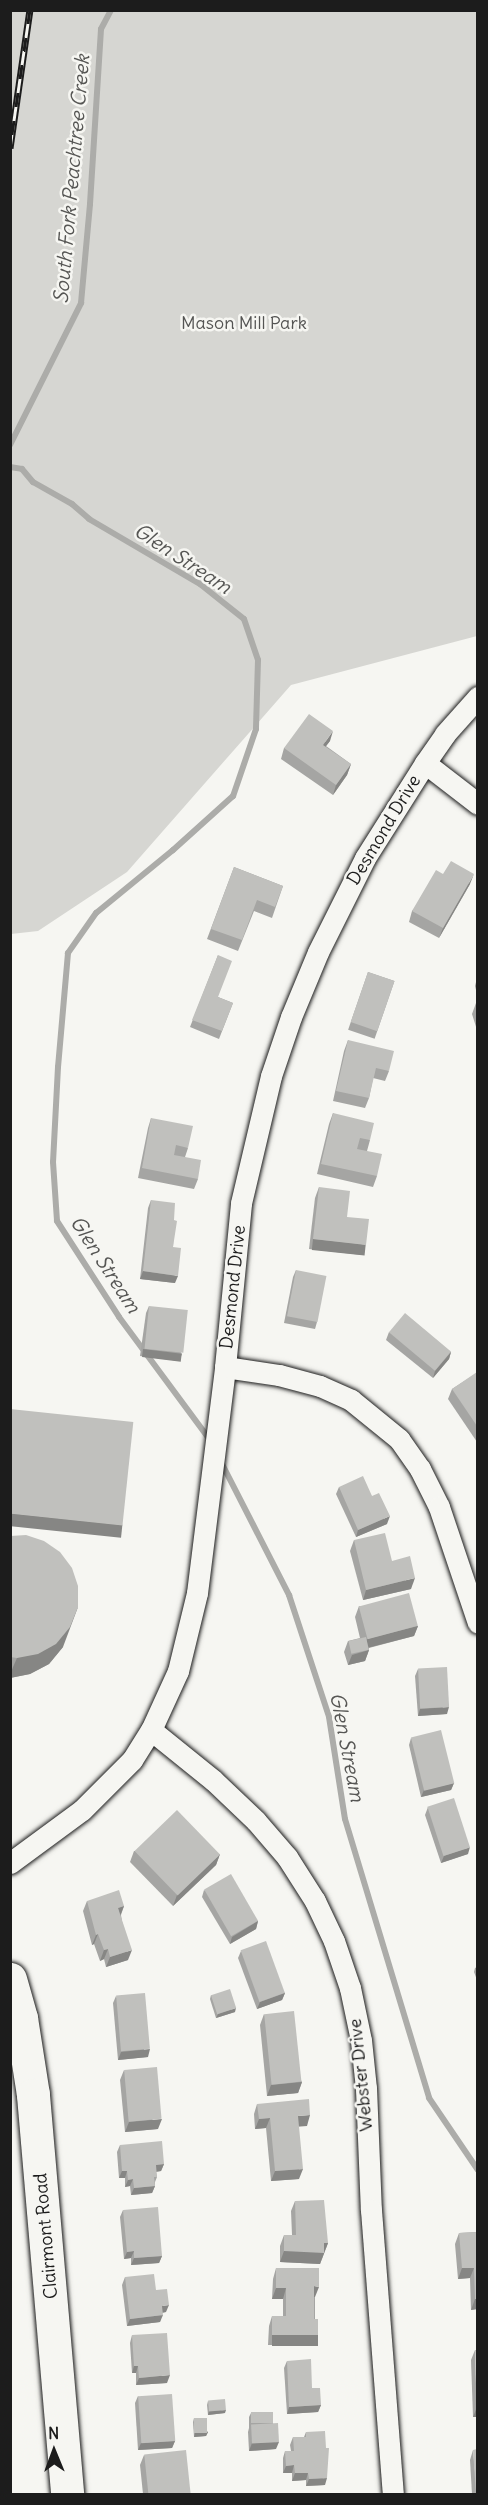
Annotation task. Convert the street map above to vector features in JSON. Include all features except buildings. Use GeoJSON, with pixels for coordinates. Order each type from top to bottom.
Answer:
{"type":"FeatureCollection","features":[{"type":"Feature","properties":{"kind":"main road","name":"Clairmont Road"},"geometry":{"type":"LineString","coordinates":[[10,1979],[21,2018],[33,2096],[67,2494]]}},
{"type":"Feature","properties":{"kind":"street","name":"Desmond Drive"},"geometry":{"type":"LineString","coordinates":[[10,1863],[82,1810],[132,1760],[152,1730],[178,1671],[197,1593],[225,1367],[241,1203],[271,1076],[291,1017],[322,942],[365,858],[445,734],[477,697]]}},
{"type":"Feature","properties":{"kind":"street"},"geometry":{"type":"LineString","coordinates":[[425,763],[477,804]]}},
{"type":"Feature","properties":{"kind":"street"},"geometry":{"type":"LineString","coordinates":[[225,1367],[279,1375],[320,1386],[351,1400],[399,1439],[420,1469],[439,1507],[477,1623]]}},
{"type":"Feature","properties":{"kind":"street","name":"Webster Drive"},"geometry":{"type":"LineString","coordinates":[[152,1730],[213,1780],[256,1821],[287,1857],[315,1901],[334,1941],[350,1988],[361,2040],[366,2088],[371,2210],[393,2494]]}},
{"type":"Feature","properties":{"kind":"green space","name":"Mason Mill Park"},"geometry":{"type":"Polygon","coordinates":[[[10,11],[478,11],[477,636],[291,685],[127,872],[38,931],[11,934],[10,11]]]}},
{"type":"Feature","properties":{"kind":"waterway","name":"South Fork Peachtree Creek"},"geometry":{"type":"LineString","coordinates":[[10,445],[81,303],[101,29],[111,10]]}},
{"type":"Feature","properties":{"kind":"waterway","name":"Glen Stream"},"geometry":{"type":"LineString","coordinates":[[10,467],[22,469],[33,482],[72,504],[89,519],[200,584],[244,619],[258,660],[256,729],[233,796],[173,850],[96,913],[68,953],[58,1067],[53,1162],[57,1221],[119,1317],[210,1440]]}},
{"type":"Feature","properties":{"kind":"waterway","name":"Glen Stream"},"geometry":{"type":"LineString","coordinates":[[220,1460],[289,1595],[329,1717],[345,1819],[429,2098],[478,2170]]}},
{"type":"Feature","properties":{"kind":"railway"},"geometry":{"type":"LineString","coordinates":[[10,148],[30,10]]}}]}
